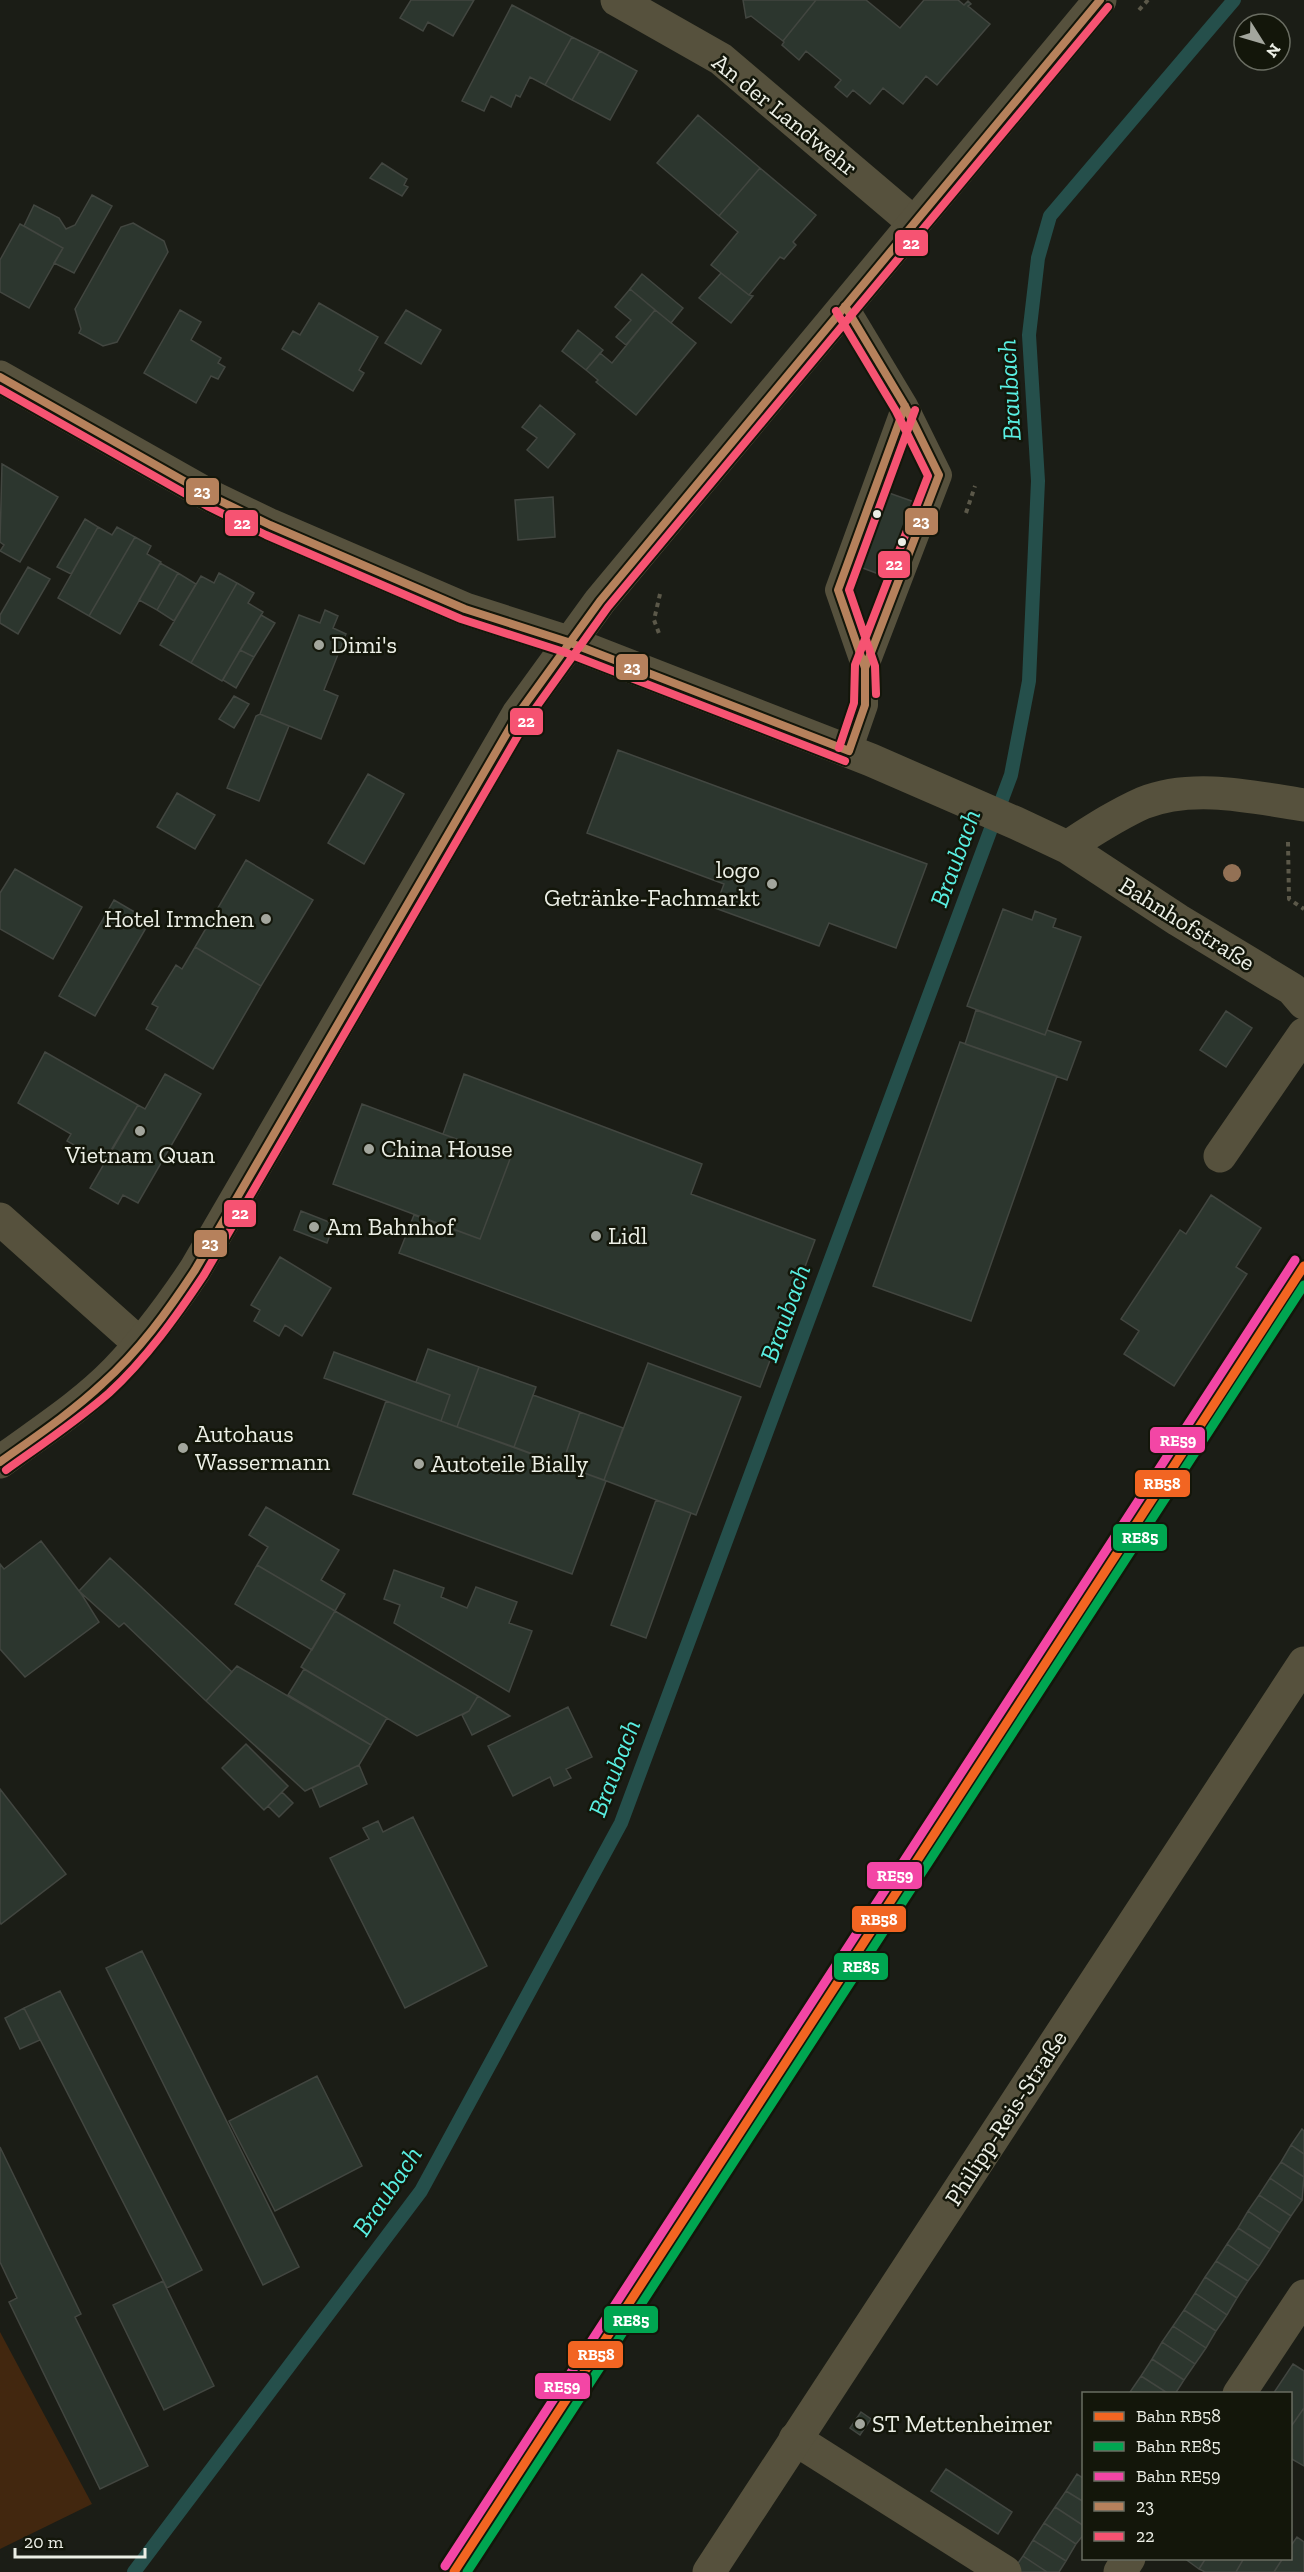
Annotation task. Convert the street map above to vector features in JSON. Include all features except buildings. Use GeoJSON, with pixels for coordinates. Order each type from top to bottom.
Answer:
{"type":"FeatureCollection","features":[{"type":"Feature","properties":{"kind":"street","name":"An der Landwehr"},"geometry":{"type":"LineString","coordinates":[[617,0],[721,59],[914,223]]}},
{"type":"Feature","properties":{"kind":"street"},"geometry":{"type":"LineString","coordinates":[[0,1462],[87,1397],[140,1344],[169,1308],[195,1270],[518,714],[568,642],[1100,0]]}},
{"type":"Feature","properties":{"kind":"street","name":"Bahnhofstraße"},"geometry":{"type":"LineString","coordinates":[[0,376],[214,498],[270,525],[465,609],[568,642],[849,751],[1067,847],[1178,920],[1292,989],[1304,1003]]}},
{"type":"Feature","properties":{"kind":"street"},"geometry":{"type":"LineString","coordinates":[[1067,847],[1111,819],[1145,802],[1177,794],[1212,793],[1295,803]]}},
{"type":"Feature","properties":{"kind":"street"},"geometry":{"type":"LineString","coordinates":[[1220,1156],[1304,1034]]}},
{"type":"Feature","properties":{"kind":"street"},"geometry":{"type":"LineString","coordinates":[[0,1219],[140,1344]]}},
{"type":"Feature","properties":{"kind":"street","name":"Philipp-Reis-Straße"},"geometry":{"type":"LineString","coordinates":[[709,2572],[1304,1664]]}},
{"type":"Feature","properties":{"kind":"street"},"geometry":{"type":"LineString","coordinates":[[1240,2392],[1304,2296]]}},
{"type":"Feature","properties":{"kind":"street"},"geometry":{"type":"LineString","coordinates":[[795,2439],[1005,2572]]}},
{"type":"Feature","properties":{"kind":"lane"},"geometry":{"type":"LineString","coordinates":[[846,306],[905,405],[939,475],[865,668]]}},
{"type":"Feature","properties":{"kind":"lane"},"geometry":{"type":"LineString","coordinates":[[849,751],[865,705],[865,668],[838,590],[905,405]]}},
{"type":"Feature","properties":{"kind":"path"},"geometry":{"type":"LineString","coordinates":[[661,589],[654,620],[661,640]]}},
{"type":"Feature","properties":{"kind":"path"},"geometry":{"type":"LineString","coordinates":[[1295,803],[1289,899],[1304,909]]}},
{"type":"Feature","properties":{"kind":"shaded area"},"geometry":{"type":"Polygon","coordinates":[[[0,2332],[92,2504],[0,2549],[0,2332]]]}},
{"type":"Feature","properties":{"kind":"waterway","name":"Braubach"},"geometry":{"type":"LineString","coordinates":[[134,2572],[421,2191],[621,1823],[1011,775],[1029,681],[1038,481],[1029,335],[1038,258],[1050,216],[1234,0]]}},
{"type":"Feature","properties":{"kind":"rail line","name":"RE59"},"geometry":{"type":"LineString","coordinates":[[445,2566],[1295,1260]]}},
{"type":"Feature","properties":{"kind":"rail line","name":"RB58"},"geometry":{"type":"LineString","coordinates":[[454,2572],[1304,1266]]}},
{"type":"Feature","properties":{"kind":"rail line","name":"RE85"},"geometry":{"type":"LineString","coordinates":[[467,2572],[1304,1285]]}},
{"type":"Feature","properties":{"kind":"transit line","name":"23"},"geometry":{"type":"LineString","coordinates":[[0,1462],[90,1395],[141,1344],[163,1315],[195,1270],[518,714],[600,601],[1100,0]]}},
{"type":"Feature","properties":{"kind":"transit line","name":"22"},"geometry":{"type":"LineString","coordinates":[[6,1470],[72,1423],[109,1393],[136,1366],[171,1322],[204,1275],[527,720],[608,607],[1108,7]]}},
{"type":"Feature","properties":{"kind":"transit line","name":"23"},"geometry":{"type":"LineString","coordinates":[[845,306],[905,406],[939,475],[865,668],[865,705],[849,751]]}},
{"type":"Feature","properties":{"kind":"transit line","name":"22"},"geometry":{"type":"LineString","coordinates":[[836,311],[896,411],[928,476],[855,665],[854,703],[839,748]]}},
{"type":"Feature","properties":{"kind":"transit line","name":"23"},"geometry":{"type":"LineString","coordinates":[[0,377],[214,498],[270,525],[465,609],[568,642],[849,751]]}},
{"type":"Feature","properties":{"kind":"transit line","name":"22"},"geometry":{"type":"LineString","coordinates":[[0,389],[209,507],[266,535],[461,619],[564,652],[845,761]]}},
{"type":"Feature","properties":{"kind":"transit line","name":"23"},"geometry":{"type":"LineString","coordinates":[[865,694],[865,668],[838,590],[905,406]]}},
{"type":"Feature","properties":{"kind":"transit line","name":"22"},"geometry":{"type":"LineString","coordinates":[[876,694],[875,666],[849,590],[915,410]]}},
{"type":"Feature","properties":{"kind":"place","name":"Dimi's"},"geometry":{"type":"Point","coordinates":[319,645]}},
{"type":"Feature","properties":{"kind":"place","name":"logo Getränke-Fachmarkt"},"geometry":{"type":"Point","coordinates":[772,884]}},
{"type":"Feature","properties":{"kind":"place","name":"Hotel Irmchen"},"geometry":{"type":"Point","coordinates":[266,919]}},
{"type":"Feature","properties":{"kind":"place","name":"Vietnam Quan"},"geometry":{"type":"Point","coordinates":[140,1131]}},
{"type":"Feature","properties":{"kind":"place","name":"China House"},"geometry":{"type":"Point","coordinates":[369,1149]}},
{"type":"Feature","properties":{"kind":"place","name":"Am Bahnhof"},"geometry":{"type":"Point","coordinates":[314,1227]}},
{"type":"Feature","properties":{"kind":"place","name":"Lidl"},"geometry":{"type":"Point","coordinates":[596,1236]}},
{"type":"Feature","properties":{"kind":"place","name":"Autohaus Wassermann"},"geometry":{"type":"Point","coordinates":[183,1448]}},
{"type":"Feature","properties":{"kind":"place","name":"Autoteile Bially"},"geometry":{"type":"Point","coordinates":[419,1464]}},
{"type":"Feature","properties":{"kind":"place","name":"ST Mettenheimer"},"geometry":{"type":"Point","coordinates":[860,2424]}}]}
